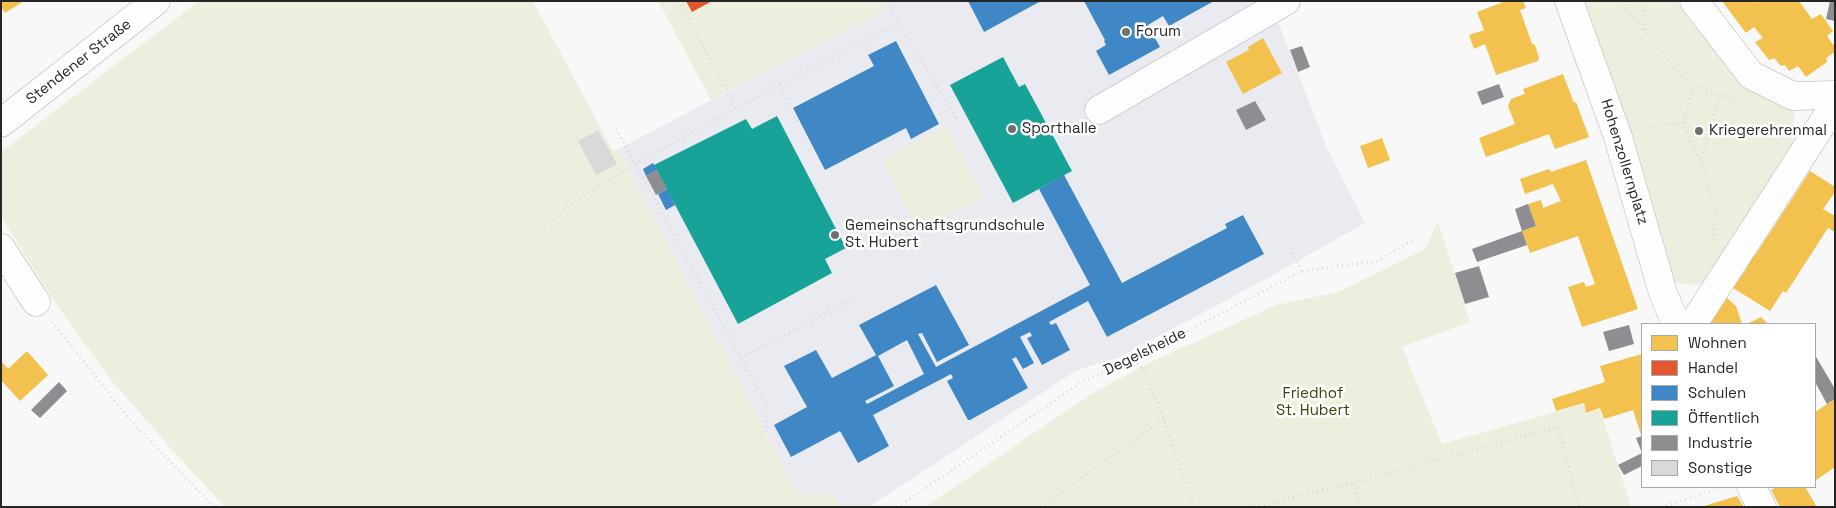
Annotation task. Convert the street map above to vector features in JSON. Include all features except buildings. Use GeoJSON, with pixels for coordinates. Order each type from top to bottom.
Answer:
{"type":"FeatureCollection","features":[{"type":"Feature","properties":{"kind":"street","name":"Stendener Straße"},"geometry":{"type":"LineString","coordinates":[[1,123],[156,1]]}},
{"type":"Feature","properties":{"kind":"street"},"geometry":{"type":"LineString","coordinates":[[1100,110],[1286,1]]}},
{"type":"Feature","properties":{"kind":"street","name":"Hohenzollernplatz"},"geometry":{"type":"LineString","coordinates":[[1570,1],[1618,137],[1663,293],[1676,323]]}},
{"type":"Feature","properties":{"kind":"street"},"geometry":{"type":"LineString","coordinates":[[1694,1],[1751,75],[1793,96],[1835,95]]}},
{"type":"Feature","properties":{"kind":"street"},"geometry":{"type":"LineString","coordinates":[[1694,323],[1835,104]]}},
{"type":"Feature","properties":{"kind":"street"},"geometry":{"type":"LineString","coordinates":[[1,248],[36,302]]}},
{"type":"Feature","properties":{"kind":"street"},"geometry":{"type":"LineString","coordinates":[[1752,488],[1762,507]]}},
{"type":"Feature","properties":{"kind":"path"},"geometry":{"type":"LineString","coordinates":[[679,1],[736,108]]}},
{"type":"Feature","properties":{"kind":"path"},"geometry":{"type":"LineString","coordinates":[[887,1],[898,24],[956,118]]}},
{"type":"Feature","properties":{"kind":"path"},"geometry":{"type":"LineString","coordinates":[[1622,1],[1645,32],[1689,84],[1720,95],[1701,161]]}},
{"type":"Feature","properties":{"kind":"path"},"geometry":{"type":"LineString","coordinates":[[1638,1],[1646,19],[1645,32]]}},
{"type":"Feature","properties":{"kind":"path"},"geometry":{"type":"LineString","coordinates":[[534,237],[567,206],[635,164],[779,85],[898,24]]}},
{"type":"Feature","properties":{"kind":"path"},"geometry":{"type":"LineString","coordinates":[[779,85],[798,125]]}},
{"type":"Feature","properties":{"kind":"path"},"geometry":{"type":"LineString","coordinates":[[1693,87],[1683,124],[1701,161],[1716,211],[1712,250]]}},
{"type":"Feature","properties":{"kind":"path"},"geometry":{"type":"LineString","coordinates":[[1642,130],[1666,124],[1683,124]]}},
{"type":"Feature","properties":{"kind":"path"},"geometry":{"type":"LineString","coordinates":[[616,130],[766,404],[765,432],[755,438]]}},
{"type":"Feature","properties":{"kind":"path","name":"Degelsheide"},"geometry":{"type":"LineString","coordinates":[[897,507],[1087,379],[1134,359],[1302,272],[1377,262],[1413,240]]}},
{"type":"Feature","properties":{"kind":"path"},"geometry":{"type":"LineString","coordinates":[[1290,248],[1302,272]]}},
{"type":"Feature","properties":{"kind":"path"},"geometry":{"type":"LineString","coordinates":[[740,358],[856,298]]}},
{"type":"Feature","properties":{"kind":"path"},"geometry":{"type":"LineString","coordinates":[[36,302],[132,422],[214,507]]}},
{"type":"Feature","properties":{"kind":"path"},"geometry":{"type":"LineString","coordinates":[[1134,359],[1144,370],[1164,419],[1194,507]]}},
{"type":"Feature","properties":{"kind":"path"},"geometry":{"type":"LineString","coordinates":[[1041,507],[1164,419]]}},
{"type":"Feature","properties":{"kind":"path"},"geometry":{"type":"LineString","coordinates":[[1254,507],[1353,483],[1558,427],[1579,507]]}},
{"type":"Feature","properties":{"kind":"path"},"geometry":{"type":"LineString","coordinates":[[1353,483],[1360,507]]}},
{"type":"Feature","properties":{"kind":"path"},"geometry":{"type":"LineString","coordinates":[[1661,507],[1721,488]]}},
{"type":"Feature","properties":{"kind":"shaded area"},"geometry":{"type":"Polygon","coordinates":[[[882,1],[1292,1],[1274,11],[1326,146],[1365,223],[1275,274],[1118,358],[1077,370],[869,507],[841,507],[834,495],[798,494],[618,149],[886,9],[882,1]]]}},
{"type":"Feature","properties":{"kind":"green space"},"geometry":{"type":"Polygon","coordinates":[[[199,1],[533,1],[613,151],[618,149],[798,494],[834,495],[841,507],[225,507],[111,380],[56,304],[1,217],[1,152],[199,1]]]}},
{"type":"Feature","properties":{"kind":"green space"},"geometry":{"type":"Polygon","coordinates":[[[658,1],[882,1],[886,9],[711,100],[658,1]]]}},
{"type":"Feature","properties":{"kind":"green space"},"geometry":{"type":"Polygon","coordinates":[[[1577,1],[1681,1],[1794,109],[1796,144],[1709,281],[1691,285],[1674,282],[1577,1]]]}},
{"type":"Feature","properties":{"kind":"green space"},"geometry":{"type":"Polygon","coordinates":[[[946,126],[984,197],[917,230],[882,160],[946,126]]]}},
{"type":"Feature","properties":{"kind":"green space","name":"Friedhof St. Hubert"},"geometry":{"type":"Polygon","coordinates":[[[1438,222],[1470,322],[1402,347],[1442,444],[1583,404],[1586,414],[1600,409],[1631,507],[925,507],[1091,394],[1147,364],[1276,305],[1338,292],[1425,249],[1438,222]]]}},
{"type":"Feature","properties":{"kind":"place","name":"Forum"},"geometry":{"type":"Point","coordinates":[1126,32]}},
{"type":"Feature","properties":{"kind":"place","name":"Sporthalle"},"geometry":{"type":"Point","coordinates":[1012,129]}},
{"type":"Feature","properties":{"kind":"place","name":"Kriegerehrenmal"},"geometry":{"type":"Point","coordinates":[1699,131]}},
{"type":"Feature","properties":{"kind":"place","name":"Gemeinschaftsgrundschule St. Hubert"},"geometry":{"type":"Point","coordinates":[835,235]}}]}
